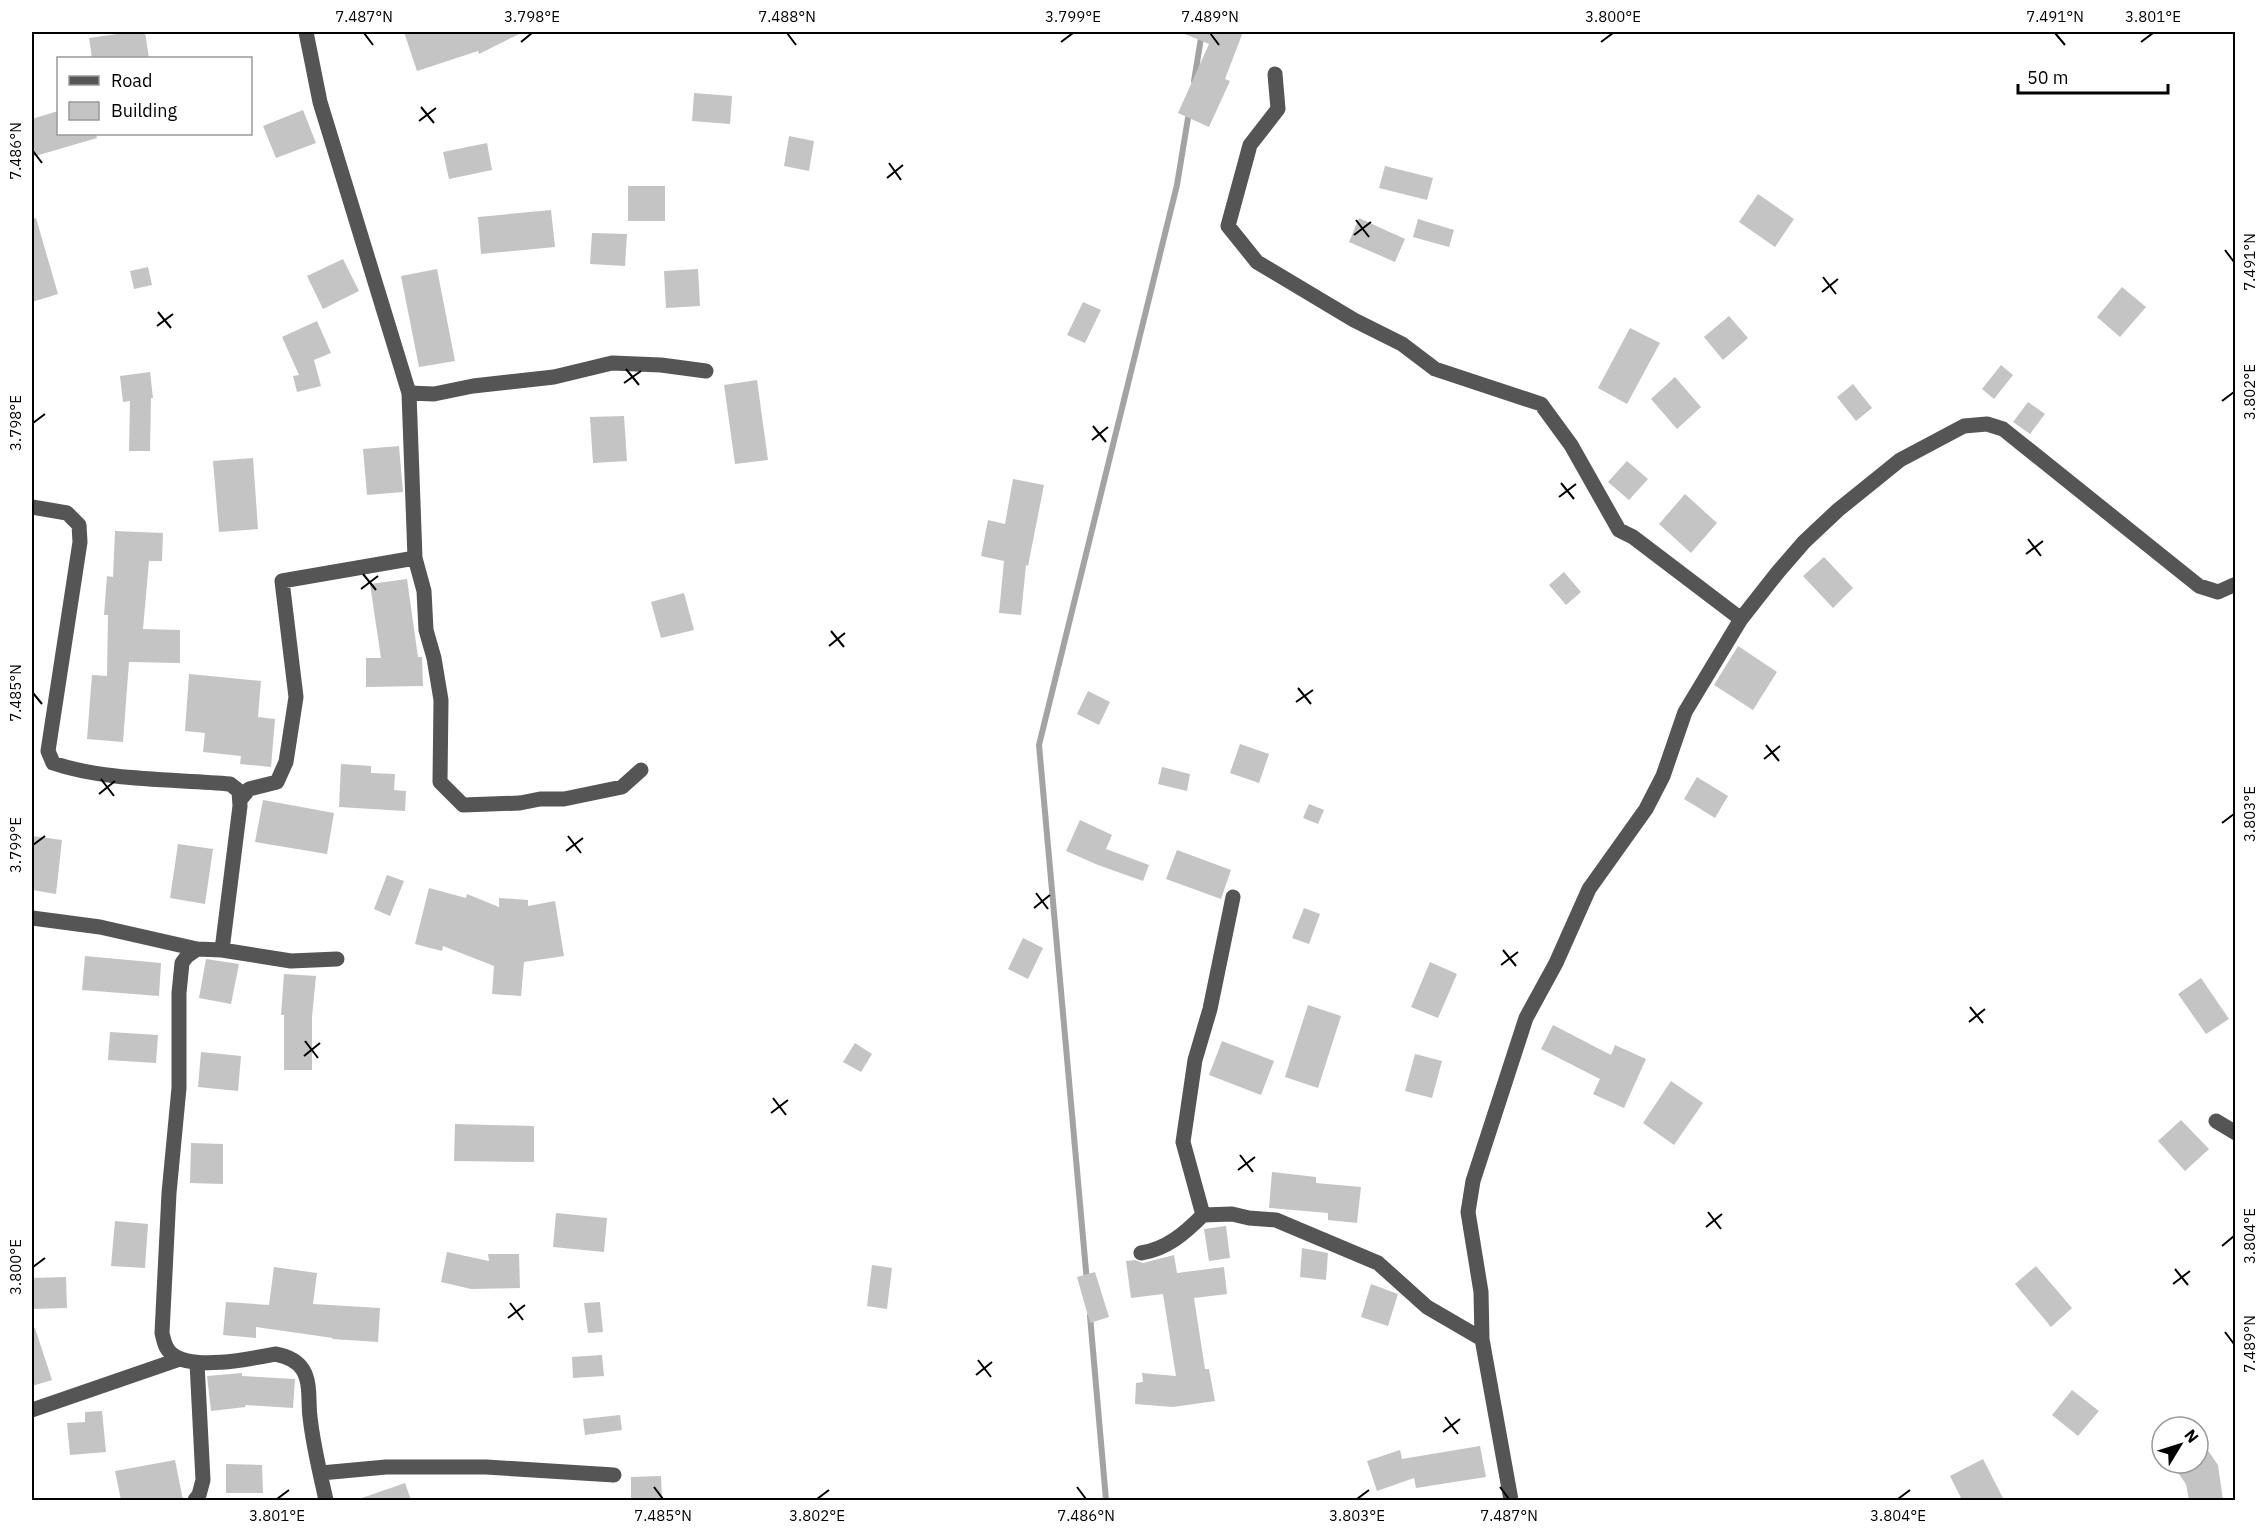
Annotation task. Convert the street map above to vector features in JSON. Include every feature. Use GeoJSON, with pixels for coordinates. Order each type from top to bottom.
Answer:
{"type":"FeatureCollection","features":[{"type":"Feature","properties":{"kind":"street"},"geometry":{"type":"LineString","coordinates":[[306,32],[320,102],[410,393],[416,558],[424,591],[426,630],[434,658],[441,700],[440,782],[463,805],[520,803],[540,799],[564,799],[622,787],[641,770]]}},
{"type":"Feature","properties":{"kind":"street"},"geometry":{"type":"LineString","coordinates":[[1275,74],[1278,109],[1250,145],[1228,226],[1257,262],[1345,315],[1402,344],[1435,369],[1540,404],[1571,445],[1619,530],[1633,537],[1741,619]]}},
{"type":"Feature","properties":{"kind":"street"},"geometry":{"type":"LineString","coordinates":[[410,393],[434,394],[472,386],[554,377],[612,363],[706,370]]}},
{"type":"Feature","properties":{"kind":"street"},"geometry":{"type":"LineString","coordinates":[[1511,1500],[1482,1339],[1481,1292],[1468,1212],[1473,1181],[1526,1018],[1556,963],[1589,889],[1646,809],[1663,776],[1685,712],[1741,619],[1804,542],[1838,510],[1900,460],[1964,426],[1987,424],[2003,429],[2199,586],[2218,592],[2235,584]]}},
{"type":"Feature","properties":{"kind":"street"},"geometry":{"type":"LineString","coordinates":[[32,507],[66,513],[79,525],[80,542],[48,751],[53,763],[68,768],[106,774],[230,784],[239,791],[240,800],[222,950]]}},
{"type":"Feature","properties":{"kind":"street"},"geometry":{"type":"LineString","coordinates":[[240,800],[249,789],[277,782],[286,762],[296,697],[282,581],[416,558]]}},
{"type":"Feature","properties":{"kind":"street"},"geometry":{"type":"LineString","coordinates":[[1203,1215],[1183,1142],[1196,1060],[1210,1009],[1233,897]]}},
{"type":"Feature","properties":{"kind":"street"},"geometry":{"type":"LineString","coordinates":[[32,918],[100,927],[197,949],[222,950],[291,961],[337,959]]}},
{"type":"Feature","properties":{"kind":"street"},"geometry":{"type":"LineString","coordinates":[[197,949],[182,963],[180,976],[179,1088],[169,1193],[162,1333],[166,1348],[180,1359],[197,1363],[275,1354],[286,1356],[303,1369],[326,1500]]}},
{"type":"Feature","properties":{"kind":"street"},"geometry":{"type":"LineString","coordinates":[[2216,1121],[2235,1133]]}},
{"type":"Feature","properties":{"kind":"street"},"geometry":{"type":"LineString","coordinates":[[1141,1253],[1157,1251],[1186,1232],[1203,1215],[1232,1214],[1276,1220],[1378,1263],[1427,1307],[1482,1339]]}},
{"type":"Feature","properties":{"kind":"street"},"geometry":{"type":"LineString","coordinates":[[32,1410],[180,1359]]}},
{"type":"Feature","properties":{"kind":"street"},"geometry":{"type":"LineString","coordinates":[[195,1500],[199,1495],[203,1480],[197,1363]]}},
{"type":"Feature","properties":{"kind":"street"},"geometry":{"type":"LineString","coordinates":[[321,1473],[386,1467],[486,1467],[614,1475]]}},
{"type":"Feature","properties":{"kind":"building"},"geometry":{"type":"Polygon","coordinates":[[[145,32],[149,57],[92,57],[89,38],[145,32]]]}},
{"type":"Feature","properties":{"kind":"building"},"geometry":{"type":"Polygon","coordinates":[[[404,32],[523,32],[479,54],[478,51],[417,71],[404,32]]]}},
{"type":"Feature","properties":{"kind":"building"},"geometry":{"type":"Polygon","coordinates":[[[1180,32],[1243,32],[1225,79],[1230,81],[1209,127],[1178,113],[1209,44],[1180,32]]]}},
{"type":"Feature","properties":{"kind":"building"},"geometry":{"type":"Polygon","coordinates":[[[694,93],[732,96],[730,124],[692,121],[694,93]]]}},
{"type":"Feature","properties":{"kind":"building"},"geometry":{"type":"Polygon","coordinates":[[[303,110],[316,143],[276,158],[263,126],[303,110]]]}},
{"type":"Feature","properties":{"kind":"building"},"geometry":{"type":"Polygon","coordinates":[[[57,111],[57,135],[96,135],[97,138],[32,157],[32,119],[57,111]]]}},
{"type":"Feature","properties":{"kind":"building"},"geometry":{"type":"Polygon","coordinates":[[[789,136],[814,141],[809,171],[784,166],[789,136]]]}},
{"type":"Feature","properties":{"kind":"building"},"geometry":{"type":"Polygon","coordinates":[[[487,143],[492,170],[449,179],[443,152],[487,143]]]}},
{"type":"Feature","properties":{"kind":"building"},"geometry":{"type":"Polygon","coordinates":[[[1385,166],[1433,178],[1427,200],[1379,188],[1385,166]]]}},
{"type":"Feature","properties":{"kind":"building"},"geometry":{"type":"Polygon","coordinates":[[[628,186],[665,186],[665,221],[628,221],[628,186]]]}},
{"type":"Feature","properties":{"kind":"building"},"geometry":{"type":"Polygon","coordinates":[[[1758,194],[1794,219],[1775,247],[1739,222],[1758,194]]]}},
{"type":"Feature","properties":{"kind":"building"},"geometry":{"type":"Polygon","coordinates":[[[551,210],[555,247],[481,254],[478,217],[551,210]]]}},
{"type":"Feature","properties":{"kind":"building"},"geometry":{"type":"Polygon","coordinates":[[[36,218],[58,294],[32,302],[32,219],[36,218]]]}},
{"type":"Feature","properties":{"kind":"building"},"geometry":{"type":"Polygon","coordinates":[[[1359,218],[1405,239],[1395,262],[1349,242],[1359,218]]]}},
{"type":"Feature","properties":{"kind":"building"},"geometry":{"type":"Polygon","coordinates":[[[1418,219],[1454,230],[1449,247],[1413,237],[1418,219]]]}},
{"type":"Feature","properties":{"kind":"building"},"geometry":{"type":"Polygon","coordinates":[[[592,233],[627,234],[625,266],[590,264],[592,233]]]}},
{"type":"Feature","properties":{"kind":"building"},"geometry":{"type":"Polygon","coordinates":[[[343,259],[359,291],[323,309],[307,276],[343,259]]]}},
{"type":"Feature","properties":{"kind":"building"},"geometry":{"type":"Polygon","coordinates":[[[148,267],[152,285],[134,289],[130,271],[148,267]]]}},
{"type":"Feature","properties":{"kind":"building"},"geometry":{"type":"Polygon","coordinates":[[[437,269],[455,361],[419,367],[401,276],[437,269]]]}},
{"type":"Feature","properties":{"kind":"building"},"geometry":{"type":"Polygon","coordinates":[[[698,269],[700,306],[666,308],[664,271],[698,269]]]}},
{"type":"Feature","properties":{"kind":"building"},"geometry":{"type":"Polygon","coordinates":[[[2122,287],[2146,307],[2120,337],[2097,317],[2122,287]]]}},
{"type":"Feature","properties":{"kind":"building"},"geometry":{"type":"Polygon","coordinates":[[[1083,302],[1101,310],[1085,343],[1067,335],[1083,302]]]}},
{"type":"Feature","properties":{"kind":"building"},"geometry":{"type":"Polygon","coordinates":[[[1729,316],[1748,338],[1723,360],[1704,337],[1729,316]]]}},
{"type":"Feature","properties":{"kind":"building"},"geometry":{"type":"Polygon","coordinates":[[[317,321],[331,353],[314,360],[321,386],[297,392],[293,376],[299,375],[282,337],[317,321]]]}},
{"type":"Feature","properties":{"kind":"building"},"geometry":{"type":"Polygon","coordinates":[[[1630,328],[1660,343],[1627,404],[1598,388],[1630,328]]]}},
{"type":"Feature","properties":{"kind":"building"},"geometry":{"type":"Polygon","coordinates":[[[2001,365],[2013,375],[1994,399],[1982,389],[2001,365]]]}},
{"type":"Feature","properties":{"kind":"building"},"geometry":{"type":"Polygon","coordinates":[[[150,372],[153,398],[151,398],[150,451],[129,451],[130,401],[123,402],[120,376],[150,372]]]}},
{"type":"Feature","properties":{"kind":"building"},"geometry":{"type":"Polygon","coordinates":[[[1675,377],[1701,407],[1677,429],[1651,399],[1675,377]]]}},
{"type":"Feature","properties":{"kind":"building"},"geometry":{"type":"Polygon","coordinates":[[[757,380],[768,460],[735,464],[724,385],[757,380]]]}},
{"type":"Feature","properties":{"kind":"building"},"geometry":{"type":"Polygon","coordinates":[[[1853,384],[1872,408],[1856,421],[1837,397],[1853,384]]]}},
{"type":"Feature","properties":{"kind":"building"},"geometry":{"type":"Polygon","coordinates":[[[2028,402],[2045,414],[2030,434],[2013,422],[2028,402]]]}},
{"type":"Feature","properties":{"kind":"building"},"geometry":{"type":"Polygon","coordinates":[[[624,416],[627,461],[593,463],[590,417],[624,416]]]}},
{"type":"Feature","properties":{"kind":"building"},"geometry":{"type":"Polygon","coordinates":[[[399,446],[403,492],[367,495],[363,449],[399,446]]]}},
{"type":"Feature","properties":{"kind":"building"},"geometry":{"type":"Polygon","coordinates":[[[253,458],[258,529],[219,532],[213,461],[253,458]]]}},
{"type":"Feature","properties":{"kind":"building"},"geometry":{"type":"Polygon","coordinates":[[[1627,461],[1648,479],[1629,500],[1608,482],[1627,461]]]}},
{"type":"Feature","properties":{"kind":"building"},"geometry":{"type":"Polygon","coordinates":[[[1013,479],[1044,485],[1028,566],[1026,565],[1021,615],[999,613],[1004,561],[981,556],[988,520],[1005,524],[1013,479]]]}},
{"type":"Feature","properties":{"kind":"building"},"geometry":{"type":"Polygon","coordinates":[[[1685,494],[1717,523],[1691,553],[1659,524],[1685,494]]]}},
{"type":"Feature","properties":{"kind":"building"},"geometry":{"type":"Polygon","coordinates":[[[115,531],[163,533],[162,561],[149,561],[143,629],[180,630],[180,663],[129,662],[123,742],[87,739],[92,675],[107,676],[108,615],[104,615],[107,576],[113,577],[115,531]]]}},
{"type":"Feature","properties":{"kind":"building"},"geometry":{"type":"Polygon","coordinates":[[[1824,557],[1853,588],[1833,608],[1803,576],[1824,557]]]}},
{"type":"Feature","properties":{"kind":"building"},"geometry":{"type":"Polygon","coordinates":[[[1564,572],[1581,592],[1566,605],[1549,585],[1564,572]]]}},
{"type":"Feature","properties":{"kind":"building"},"geometry":{"type":"Polygon","coordinates":[[[407,579],[418,657],[422,657],[423,686],[366,687],[366,658],[381,658],[370,584],[407,579]]]}},
{"type":"Feature","properties":{"kind":"building"},"geometry":{"type":"Polygon","coordinates":[[[684,593],[694,630],[661,638],[651,602],[684,593]]]}},
{"type":"Feature","properties":{"kind":"building"},"geometry":{"type":"Polygon","coordinates":[[[1738,646],[1777,672],[1753,710],[1714,685],[1738,646]]]}},
{"type":"Feature","properties":{"kind":"building"},"geometry":{"type":"Polygon","coordinates":[[[189,674],[261,681],[258,717],[275,719],[271,767],[240,764],[241,756],[203,752],[205,733],[185,731],[189,674]]]}},
{"type":"Feature","properties":{"kind":"building"},"geometry":{"type":"Polygon","coordinates":[[[1088,691],[1110,702],[1099,725],[1077,714],[1088,691]]]}},
{"type":"Feature","properties":{"kind":"building"},"geometry":{"type":"Polygon","coordinates":[[[1240,744],[1269,754],[1259,783],[1230,773],[1240,744]]]}},
{"type":"Feature","properties":{"kind":"building"},"geometry":{"type":"Polygon","coordinates":[[[341,764],[371,766],[371,773],[395,774],[394,790],[406,791],[405,811],[339,807],[341,764]]]}},
{"type":"Feature","properties":{"kind":"building"},"geometry":{"type":"Polygon","coordinates":[[[1162,767],[1190,774],[1187,791],[1158,784],[1162,767]]]}},
{"type":"Feature","properties":{"kind":"building"},"geometry":{"type":"Polygon","coordinates":[[[1697,777],[1728,796],[1715,818],[1684,799],[1697,777]]]}},
{"type":"Feature","properties":{"kind":"building"},"geometry":{"type":"Polygon","coordinates":[[[263,800],[334,813],[327,854],[255,842],[263,800]]]}},
{"type":"Feature","properties":{"kind":"building"},"geometry":{"type":"Polygon","coordinates":[[[1309,804],[1324,810],[1318,824],[1303,818],[1309,804]]]}},
{"type":"Feature","properties":{"kind":"building"},"geometry":{"type":"Polygon","coordinates":[[[1080,820],[1112,835],[1106,849],[1149,865],[1143,881],[1066,851],[1080,820]]]}},
{"type":"Feature","properties":{"kind":"building"},"geometry":{"type":"Polygon","coordinates":[[[32,836],[62,840],[56,894],[32,890],[32,836]]]}},
{"type":"Feature","properties":{"kind":"building"},"geometry":{"type":"Polygon","coordinates":[[[178,844],[213,849],[205,904],[170,898],[178,844]]]}},
{"type":"Feature","properties":{"kind":"building"},"geometry":{"type":"Polygon","coordinates":[[[1177,850],[1231,870],[1221,899],[1166,879],[1177,850]]]}},
{"type":"Feature","properties":{"kind":"building"},"geometry":{"type":"Polygon","coordinates":[[[387,875],[404,881],[390,916],[374,909],[387,875]]]}},
{"type":"Feature","properties":{"kind":"building"},"geometry":{"type":"Polygon","coordinates":[[[429,888],[466,898],[467,894],[499,907],[499,898],[528,900],[528,906],[555,901],[564,956],[524,962],[521,996],[492,994],[494,966],[443,946],[442,951],[415,944],[429,888]]]}},
{"type":"Feature","properties":{"kind":"building"},"geometry":{"type":"Polygon","coordinates":[[[1304,908],[1320,914],[1309,944],[1292,938],[1304,908]]]}},
{"type":"Feature","properties":{"kind":"building"},"geometry":{"type":"Polygon","coordinates":[[[1023,938],[1043,948],[1028,979],[1008,969],[1023,938]]]}},
{"type":"Feature","properties":{"kind":"building"},"geometry":{"type":"Polygon","coordinates":[[[85,956],[161,963],[159,996],[82,990],[85,956]]]}},
{"type":"Feature","properties":{"kind":"building"},"geometry":{"type":"Polygon","coordinates":[[[206,959],[239,964],[231,1004],[199,998],[206,959]]]}},
{"type":"Feature","properties":{"kind":"building"},"geometry":{"type":"Polygon","coordinates":[[[1430,962],[1457,974],[1438,1018],[1411,1007],[1430,962]]]}},
{"type":"Feature","properties":{"kind":"building"},"geometry":{"type":"Polygon","coordinates":[[[284,974],[316,976],[312,1017],[312,1070],[284,1070],[284,1015],[281,1015],[284,974]]]}},
{"type":"Feature","properties":{"kind":"building"},"geometry":{"type":"Polygon","coordinates":[[[2201,978],[2229,1019],[2206,1034],[2178,994],[2201,978]]]}},
{"type":"Feature","properties":{"kind":"building"},"geometry":{"type":"Polygon","coordinates":[[[1308,1005],[1341,1016],[1318,1088],[1285,1077],[1308,1005]]]}},
{"type":"Feature","properties":{"kind":"building"},"geometry":{"type":"Polygon","coordinates":[[[1553,1025],[1611,1055],[1615,1045],[1646,1059],[1624,1108],[1593,1094],[1600,1079],[1541,1049],[1553,1025]]]}},
{"type":"Feature","properties":{"kind":"building"},"geometry":{"type":"Polygon","coordinates":[[[110,1032],[158,1035],[156,1063],[108,1060],[110,1032]]]}},
{"type":"Feature","properties":{"kind":"building"},"geometry":{"type":"Polygon","coordinates":[[[1222,1041],[1274,1061],[1261,1095],[1209,1075],[1222,1041]]]}},
{"type":"Feature","properties":{"kind":"building"},"geometry":{"type":"Polygon","coordinates":[[[855,1043],[872,1054],[861,1072],[843,1062],[855,1043]]]}},
{"type":"Feature","properties":{"kind":"building"},"geometry":{"type":"Polygon","coordinates":[[[201,1052],[241,1056],[238,1091],[198,1087],[201,1052]]]}},
{"type":"Feature","properties":{"kind":"building"},"geometry":{"type":"Polygon","coordinates":[[[1415,1054],[1442,1061],[1432,1098],[1405,1091],[1415,1054]]]}},
{"type":"Feature","properties":{"kind":"building"},"geometry":{"type":"Polygon","coordinates":[[[1671,1081],[1703,1103],[1674,1145],[1643,1123],[1671,1081]]]}},
{"type":"Feature","properties":{"kind":"building"},"geometry":{"type":"Polygon","coordinates":[[[2181,1120],[2209,1149],[2185,1171],[2158,1141],[2181,1120]]]}},
{"type":"Feature","properties":{"kind":"building"},"geometry":{"type":"Polygon","coordinates":[[[455,1124],[534,1126],[534,1162],[454,1161],[455,1124]]]}},
{"type":"Feature","properties":{"kind":"building"},"geometry":{"type":"Polygon","coordinates":[[[191,1143],[223,1144],[223,1184],[190,1183],[191,1143]]]}},
{"type":"Feature","properties":{"kind":"building"},"geometry":{"type":"Polygon","coordinates":[[[1272,1172],[1316,1177],[1316,1183],[1361,1187],[1357,1223],[1328,1220],[1328,1213],[1269,1208],[1272,1172]]]}},
{"type":"Feature","properties":{"kind":"building"},"geometry":{"type":"Polygon","coordinates":[[[556,1213],[607,1218],[604,1252],[553,1247],[556,1213]]]}},
{"type":"Feature","properties":{"kind":"building"},"geometry":{"type":"Polygon","coordinates":[[[115,1221],[148,1224],[145,1268],[111,1266],[115,1221]]]}},
{"type":"Feature","properties":{"kind":"building"},"geometry":{"type":"Polygon","coordinates":[[[1226,1226],[1230,1258],[1209,1261],[1204,1229],[1226,1226]]]}},
{"type":"Feature","properties":{"kind":"building"},"geometry":{"type":"Polygon","coordinates":[[[1302,1248],[1328,1253],[1326,1280],[1300,1277],[1302,1248]]]}},
{"type":"Feature","properties":{"kind":"building"},"geometry":{"type":"Polygon","coordinates":[[[447,1252],[489,1261],[488,1254],[519,1254],[520,1288],[471,1289],[441,1282],[447,1252]]]}},
{"type":"Feature","properties":{"kind":"building"},"geometry":{"type":"Polygon","coordinates":[[[1174,1255],[1177,1273],[1224,1267],[1227,1294],[1194,1298],[1205,1369],[1209,1369],[1215,1401],[1173,1407],[1135,1404],[1136,1383],[1143,1382],[1142,1373],[1176,1376],[1163,1294],[1131,1298],[1126,1261],[1135,1260],[1143,1263],[1174,1255]]]}},
{"type":"Feature","properties":{"kind":"building"},"geometry":{"type":"Polygon","coordinates":[[[872,1265],[892,1268],[887,1309],[867,1306],[872,1265]]]}},
{"type":"Feature","properties":{"kind":"building"},"geometry":{"type":"Polygon","coordinates":[[[2036,1266],[2072,1308],[2051,1327],[2015,1284],[2036,1266]]]}},
{"type":"Feature","properties":{"kind":"building"},"geometry":{"type":"Polygon","coordinates":[[[274,1267],[317,1273],[313,1304],[380,1308],[378,1342],[332,1339],[256,1327],[256,1338],[223,1335],[226,1302],[269,1305],[274,1267]]]}},
{"type":"Feature","properties":{"kind":"building"},"geometry":{"type":"Polygon","coordinates":[[[1095,1272],[1109,1317],[1090,1323],[1077,1277],[1095,1272]]]}},
{"type":"Feature","properties":{"kind":"building"},"geometry":{"type":"Polygon","coordinates":[[[66,1277],[67,1308],[32,1309],[32,1278],[66,1277]]]}},
{"type":"Feature","properties":{"kind":"building"},"geometry":{"type":"Polygon","coordinates":[[[1371,1284],[1398,1294],[1388,1326],[1361,1317],[1371,1284]]]}},
{"type":"Feature","properties":{"kind":"building"},"geometry":{"type":"Polygon","coordinates":[[[600,1302],[603,1332],[588,1333],[584,1303],[600,1302]]]}},
{"type":"Feature","properties":{"kind":"building"},"geometry":{"type":"Polygon","coordinates":[[[32,1328],[35,1328],[52,1380],[32,1386],[32,1328]]]}},
{"type":"Feature","properties":{"kind":"building"},"geometry":{"type":"Polygon","coordinates":[[[602,1355],[604,1376],[573,1378],[572,1357],[602,1355]]]}},
{"type":"Feature","properties":{"kind":"building"},"geometry":{"type":"Polygon","coordinates":[[[242,1373],[242,1376],[295,1379],[293,1408],[245,1405],[246,1407],[211,1411],[207,1376],[242,1373]]]}},
{"type":"Feature","properties":{"kind":"building"},"geometry":{"type":"Polygon","coordinates":[[[2072,1390],[2099,1411],[2078,1436],[2052,1415],[2072,1390]]]}},
{"type":"Feature","properties":{"kind":"building"},"geometry":{"type":"Polygon","coordinates":[[[102,1411],[106,1452],[70,1455],[67,1423],[85,1422],[85,1412],[102,1411]]]}},
{"type":"Feature","properties":{"kind":"building"},"geometry":{"type":"Polygon","coordinates":[[[620,1415],[622,1430],[585,1435],[583,1419],[620,1415]]]}},
{"type":"Feature","properties":{"kind":"building"},"geometry":{"type":"Polygon","coordinates":[[[1480,1446],[1486,1477],[1416,1488],[1414,1478],[1377,1491],[1367,1461],[1400,1450],[1402,1459],[1480,1446]]]}},
{"type":"Feature","properties":{"kind":"building"},"geometry":{"type":"Polygon","coordinates":[[[2210,1453],[2218,1465],[2223,1500],[2189,1500],[2186,1484],[2180,1475],[2210,1475],[2210,1453]]]}},
{"type":"Feature","properties":{"kind":"building"},"geometry":{"type":"Polygon","coordinates":[[[1983,1459],[2004,1500],[1962,1500],[1950,1476],[1983,1459]]]}},
{"type":"Feature","properties":{"kind":"building"},"geometry":{"type":"Polygon","coordinates":[[[175,1460],[183,1500],[121,1500],[115,1471],[175,1460]]]}},
{"type":"Feature","properties":{"kind":"building"},"geometry":{"type":"Polygon","coordinates":[[[226,1464],[262,1465],[263,1493],[226,1493],[226,1464]]]}},
{"type":"Feature","properties":{"kind":"building"},"geometry":{"type":"Polygon","coordinates":[[[661,1476],[662,1500],[631,1500],[631,1477],[661,1476]]]}},
{"type":"Feature","properties":{"kind":"building"},"geometry":{"type":"Polygon","coordinates":[[[405,1483],[411,1500],[363,1500],[362,1498],[405,1483]]]}},
{"type":"Feature","properties":{"kind":"waterway"},"geometry":{"type":"LineString","coordinates":[[1194,81],[1202,32]]}},
{"type":"Feature","properties":{"kind":"waterway"},"geometry":{"type":"LineString","coordinates":[[1087,1282],[1039,745],[1177,185],[1189,112]]}},
{"type":"Feature","properties":{"kind":"waterway"},"geometry":{"type":"LineString","coordinates":[[1090,1316],[1106,1500]]}}]}
